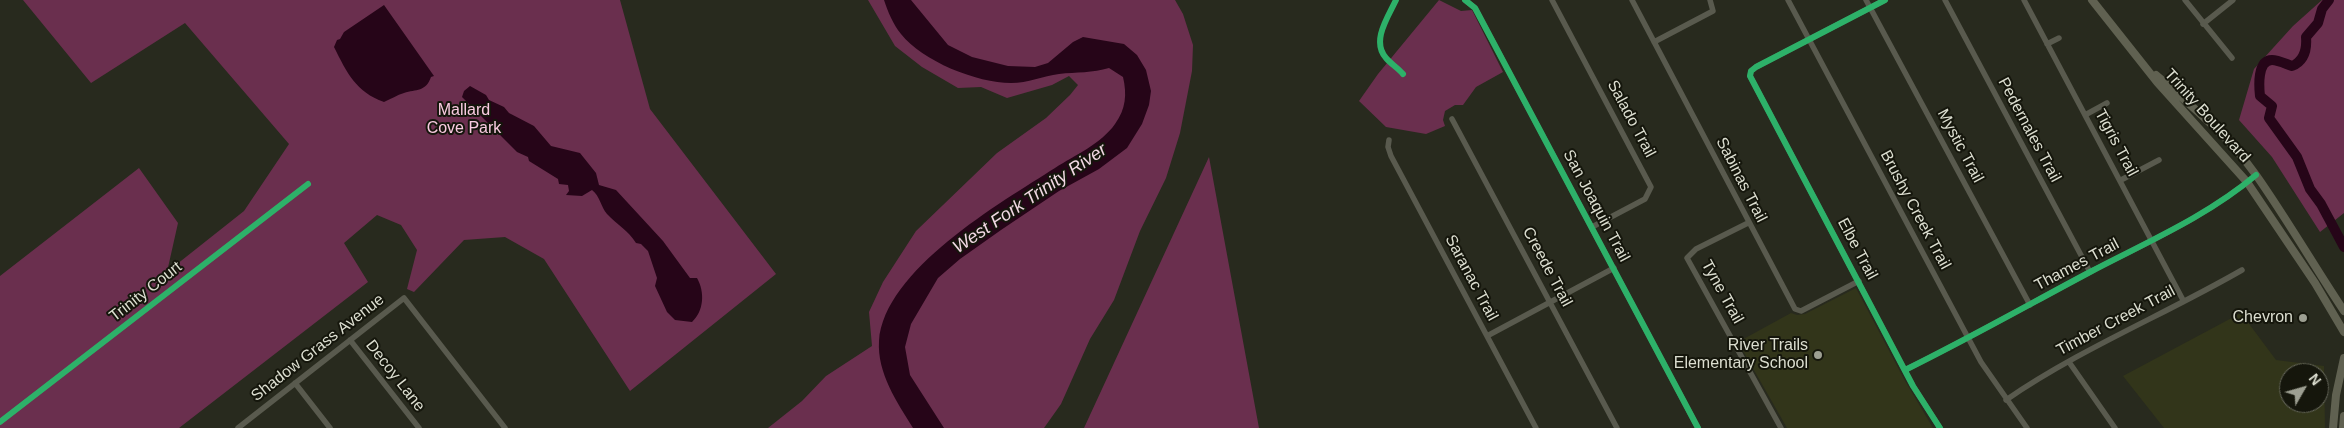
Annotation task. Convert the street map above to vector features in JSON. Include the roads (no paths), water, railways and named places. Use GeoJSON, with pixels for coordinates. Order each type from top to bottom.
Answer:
{"type":"FeatureCollection","features":[{"type":"Feature","properties":{"kind":"main road","name":"Trinity Boulevard"},"geometry":{"type":"LineString","coordinates":[[2092,0],[2149,69],[2157,82],[2248,182],[2315,283],[2344,332]]}},
{"type":"Feature","properties":{"kind":"main road","name":"Trinity Boulevard"},"geometry":{"type":"LineString","coordinates":[[2149,69],[2233,146],[2256,175],[2344,311]]}},
{"type":"Feature","properties":{"kind":"main road"},"geometry":{"type":"LineString","coordinates":[[2333,428],[2336,395],[2344,358]]}},
{"type":"Feature","properties":{"kind":"main road"},"geometry":{"type":"LineString","coordinates":[[2343,428],[2344,416]]}},
{"type":"Feature","properties":{"kind":"street","name":"San Joaquin Trail"},"geometry":{"type":"LineString","coordinates":[[1465,0],[1474,8],[1698,428]]}},
{"type":"Feature","properties":{"kind":"street","name":"Salado Trail"},"geometry":{"type":"LineString","coordinates":[[1552,0],[1651,187],[1645,199],[1592,227]]}},
{"type":"Feature","properties":{"kind":"street","name":"Sabinas Trail"},"geometry":{"type":"LineString","coordinates":[[1632,0],[1795,309],[1801,310],[1859,281]]}},
{"type":"Feature","properties":{"kind":"street"},"geometry":{"type":"LineString","coordinates":[[1654,42],[1713,11],[1710,0]]}},
{"type":"Feature","properties":{"kind":"street","name":"Brushy Creek Trail"},"geometry":{"type":"LineString","coordinates":[[1788,0],[1969,339],[2006,400],[2027,428]]}},
{"type":"Feature","properties":{"kind":"street","name":"Mystic Trail"},"geometry":{"type":"LineString","coordinates":[[1866,0],[2030,305]]}},
{"type":"Feature","properties":{"kind":"street"},"geometry":{"type":"LineString","coordinates":[[1809,39],[1885,0]]}},
{"type":"Feature","properties":{"kind":"street","name":"Pedernales Trail"},"geometry":{"type":"LineString","coordinates":[[1945,0],[2090,272]]}},
{"type":"Feature","properties":{"kind":"street","name":"Tigris Trail"},"geometry":{"type":"LineString","coordinates":[[2024,0],[2183,300]]}},
{"type":"Feature","properties":{"kind":"street"},"geometry":{"type":"LineString","coordinates":[[2185,0],[2232,58]]}},
{"type":"Feature","properties":{"kind":"street"},"geometry":{"type":"LineString","coordinates":[[2203,24],[2233,0]]}},
{"type":"Feature","properties":{"kind":"street"},"geometry":{"type":"LineString","coordinates":[[2048,44],[2059,38]]}},
{"type":"Feature","properties":{"kind":"street","name":"Elbe Trail"},"geometry":{"type":"LineString","coordinates":[[1809,39],[1750,71],[1752,82],[1905,370],[1940,428]]}},
{"type":"Feature","properties":{"kind":"street"},"geometry":{"type":"LineString","coordinates":[[2085,115],[2107,103]]}},
{"type":"Feature","properties":{"kind":"street","name":"Creede Trail"},"geometry":{"type":"LineString","coordinates":[[1452,119],[1617,428]]}},
{"type":"Feature","properties":{"kind":"street","name":"Saranac Trail"},"geometry":{"type":"LineString","coordinates":[[1390,140],[1388,147],[1391,156],[1536,428]]}},
{"type":"Feature","properties":{"kind":"street"},"geometry":{"type":"LineString","coordinates":[[2120,180],[2159,160]]}},
{"type":"Feature","properties":{"kind":"street","name":"Thames Trail"},"geometry":{"type":"LineString","coordinates":[[1905,370],[1969,339],[2090,272],[2206,212],[2256,175]]}},
{"type":"Feature","properties":{"kind":"street","name":"Trinity Court"},"geometry":{"type":"LineString","coordinates":[[0,422],[308,184]]}},
{"type":"Feature","properties":{"kind":"street","name":"Tyne Trail"},"geometry":{"type":"LineString","coordinates":[[1748,223],[1696,249],[1687,258],[1781,428]]}},
{"type":"Feature","properties":{"kind":"street"},"geometry":{"type":"LineString","coordinates":[[1487,336],[1614,268]]}},
{"type":"Feature","properties":{"kind":"street","name":"Timber Creek Trail"},"geometry":{"type":"LineString","coordinates":[[2006,400],[2027,385],[2242,270]]}},
{"type":"Feature","properties":{"kind":"street","name":"Shadow Grass Avenue"},"geometry":{"type":"LineString","coordinates":[[241,427],[404,298],[505,428]]}},
{"type":"Feature","properties":{"kind":"street","name":"Decoy Lane"},"geometry":{"type":"LineString","coordinates":[[350,340],[419,428]]}},
{"type":"Feature","properties":{"kind":"street"},"geometry":{"type":"LineString","coordinates":[[2069,362],[2116,428]]}},
{"type":"Feature","properties":{"kind":"street"},"geometry":{"type":"LineString","coordinates":[[296,383],[330,428]]}},
{"type":"Feature","properties":{"kind":"water","name":"West Fork Trinity River"},"geometry":{"type":"Polygon","coordinates":[[[884,0],[911,0],[948,45],[972,57],[1008,66],[1035,67],[1048,63],[1073,42],[1083,37],[1124,44],[1137,55],[1146,70],[1151,91],[1149,105],[1142,124],[1127,148],[1099,169],[1059,191],[1001,230],[960,259],[938,278],[911,324],[905,347],[910,375],[944,428],[913,428],[889,387],[879,353],[879,341],[886,315],[901,289],[922,264],[948,241],[976,219],[1103,137],[1115,124],[1121,113],[1125,95],[1124,83],[1123,77],[1109,68],[1091,72],[1059,74],[1011,83],[997,82],[967,75],[936,61],[910,44],[896,26],[884,0]]]}},
{"type":"Feature","properties":{"kind":"water"},"geometry":{"type":"Polygon","coordinates":[[[384,5],[434,76],[431,77],[423,88],[401,94],[384,102],[374,98],[359,87],[343,65],[334,47],[344,32],[384,5]]]}},
{"type":"Feature","properties":{"kind":"water"},"geometry":{"type":"Polygon","coordinates":[[[470,86],[486,95],[489,100],[504,107],[509,113],[534,126],[551,146],[580,153],[596,173],[599,185],[616,190],[663,241],[690,278],[697,278],[700,283],[701,307],[692,322],[675,320],[667,312],[655,286],[657,278],[648,251],[641,244],[636,243],[607,214],[595,192],[592,190],[582,196],[566,195],[569,191],[568,185],[559,184],[558,179],[529,161],[528,157],[517,152],[462,97],[464,91],[470,86]]]}},
{"type":"Feature","properties":{"kind":"waterway"},"geometry":{"type":"LineString","coordinates":[[2329,0],[2322,9],[2318,23],[2306,37],[2306,46],[2302,58],[2292,66],[2279,61],[2267,61],[2261,69],[2259,81],[2260,96],[2272,106],[2269,118],[2297,157],[2310,189],[2321,204],[2344,247]]}},
{"type":"Feature","properties":{"kind":"place","name":"Chevron"},"geometry":{"type":"Point","coordinates":[2303,318]}},
{"type":"Feature","properties":{"kind":"place","name":"River Trails Elementary School"},"geometry":{"type":"Point","coordinates":[1818,355]}},
{"type":"Feature","properties":{"kind":"park label","name":"Mallard Cove Park"},"geometry":{"type":"Point","coordinates":[464,120]}}]}
